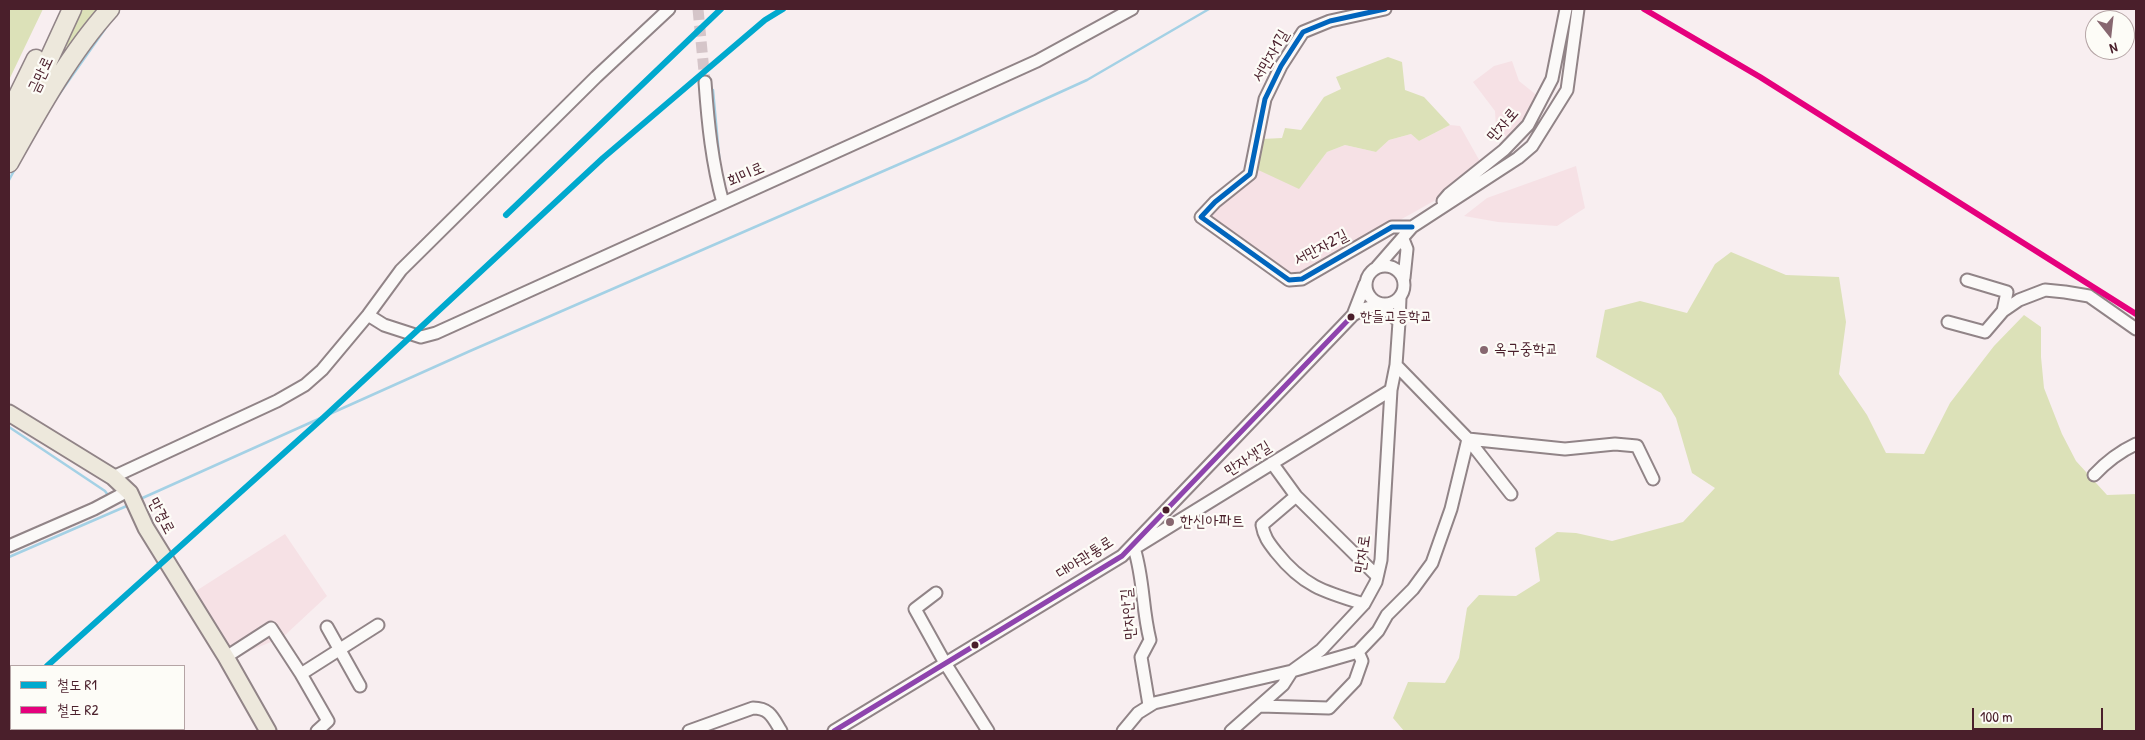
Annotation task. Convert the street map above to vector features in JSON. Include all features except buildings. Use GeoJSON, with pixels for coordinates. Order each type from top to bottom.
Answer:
{"type":"FeatureCollection","features":[{"type":"Feature","properties":{"kind":"highway","name":"금만로"},"geometry":{"type":"LineString","coordinates":[[9,114],[60,9]]}},
{"type":"Feature","properties":{"kind":"highway","name":"금만로"},"geometry":{"type":"LineString","coordinates":[[9,141],[72,9]]}},
{"type":"Feature","properties":{"kind":"highway"},"geometry":{"type":"LineString","coordinates":[[9,163],[56,83],[98,21],[110,9]]}},
{"type":"Feature","properties":{"kind":"main road","name":"만경로"},"geometry":{"type":"LineString","coordinates":[[9,413],[113,477],[120,496],[139,513],[146,528],[226,657],[268,731]]}},
{"type":"Feature","properties":{"kind":"street"},"geometry":{"type":"LineString","coordinates":[[113,477],[277,401],[306,385],[322,370],[368,315],[401,270],[596,77],[669,9]]}},
{"type":"Feature","properties":{"kind":"street","name":"회미로"},"geometry":{"type":"LineString","coordinates":[[368,315],[384,325],[421,337],[436,333],[1037,61],[1132,9]]}},
{"type":"Feature","properties":{"kind":"street","name":"서만자1길"},"geometry":{"type":"LineString","coordinates":[[1201,217],[1215,202],[1250,174],[1265,99],[1281,66],[1303,32],[1330,20],[1385,9]]}},
{"type":"Feature","properties":{"kind":"street","name":"만자로"},"geometry":{"type":"LineString","coordinates":[[1436,210],[1449,194],[1504,150],[1528,126],[1552,78],[1566,9]]}},
{"type":"Feature","properties":{"kind":"street","name":"만자로"},"geometry":{"type":"LineString","coordinates":[[1377,267],[1412,227],[1518,158],[1532,146],[1567,90],[1578,9]]}},
{"type":"Feature","properties":{"kind":"street"},"geometry":{"type":"LineString","coordinates":[[705,82],[708,132],[714,171],[723,203]]}},
{"type":"Feature","properties":{"kind":"street","name":"서만자2길"},"geometry":{"type":"LineString","coordinates":[[1201,217],[1289,280],[1302,279],[1392,227],[1412,227]]}},
{"type":"Feature","properties":{"kind":"street"},"geometry":{"type":"LineString","coordinates":[[1353,315],[1363,309],[1382,304],[1391,304],[1400,298],[1404,291],[1407,249],[1403,239]]}},
{"type":"Feature","properties":{"kind":"street"},"geometry":{"type":"LineString","coordinates":[[1353,315],[1366,282],[1372,271],[1377,267],[1390,266],[1396,268],[1404,278]]}},
{"type":"Feature","properties":{"kind":"street"},"geometry":{"type":"LineString","coordinates":[[1967,280],[2006,292],[2003,310]]}},
{"type":"Feature","properties":{"kind":"street"},"geometry":{"type":"LineString","coordinates":[[1366,282],[1368,295],[1372,300],[1382,304],[1398,322]]}},
{"type":"Feature","properties":{"kind":"street"},"geometry":{"type":"LineString","coordinates":[[1948,322],[1985,332],[2003,310],[2019,300],[2045,290],[2089,296],[2136,329]]}},
{"type":"Feature","properties":{"kind":"street","name":"만자로"},"geometry":{"type":"LineString","coordinates":[[1231,731],[1284,685],[1292,671],[1321,650],[1364,604],[1376,582],[1381,560],[1391,390],[1396,365],[1400,298]]}},
{"type":"Feature","properties":{"kind":"street","name":"대야관통로"},"geometry":{"type":"LineString","coordinates":[[834,731],[1122,556],[1353,315]]}},
{"type":"Feature","properties":{"kind":"street"},"geometry":{"type":"LineString","coordinates":[[1396,365],[1468,438],[1511,494]]}},
{"type":"Feature","properties":{"kind":"street","name":"만자샛길"},"geometry":{"type":"LineString","coordinates":[[1122,556],[1391,390]]}},
{"type":"Feature","properties":{"kind":"street"},"geometry":{"type":"LineString","coordinates":[[1468,438],[1565,450],[1615,444],[1637,446],[1653,479]]}},
{"type":"Feature","properties":{"kind":"street"},"geometry":{"type":"LineString","coordinates":[[1123,731],[1149,705],[1292,671],[1358,652],[1378,631],[1387,615],[1413,589],[1432,563],[1451,509],[1468,438]]}},
{"type":"Feature","properties":{"kind":"street"},"geometry":{"type":"LineString","coordinates":[[2094,475],[2107,461],[2121,451],[2136,444]]}},
{"type":"Feature","properties":{"kind":"street"},"geometry":{"type":"LineString","coordinates":[[1272,463],[1286,486],[1377,576]]}},
{"type":"Feature","properties":{"kind":"street"},"geometry":{"type":"LineString","coordinates":[[9,546],[120,496]]}},
{"type":"Feature","properties":{"kind":"street"},"geometry":{"type":"LineString","coordinates":[[1296,496],[1262,525],[1264,536],[1287,566],[1304,581],[1323,591],[1364,604]]}},
{"type":"Feature","properties":{"kind":"street","name":"만자안길"},"geometry":{"type":"LineString","coordinates":[[1134,548],[1143,580],[1145,622],[1150,640],[1141,657],[1149,705]]}},
{"type":"Feature","properties":{"kind":"street"},"geometry":{"type":"LineString","coordinates":[[936,593],[915,609],[945,663],[988,731]]}},
{"type":"Feature","properties":{"kind":"street"},"geometry":{"type":"LineString","coordinates":[[301,674],[378,625]]}},
{"type":"Feature","properties":{"kind":"street"},"geometry":{"type":"LineString","coordinates":[[327,627],[360,686]]}},
{"type":"Feature","properties":{"kind":"street"},"geometry":{"type":"LineString","coordinates":[[226,657],[271,628],[301,674],[328,722],[317,731]]}},
{"type":"Feature","properties":{"kind":"street"},"geometry":{"type":"LineString","coordinates":[[1260,706],[1329,708],[1355,681],[1362,661],[1358,652]]}},
{"type":"Feature","properties":{"kind":"street"},"geometry":{"type":"LineString","coordinates":[[688,731],[753,708],[763,708],[770,713],[781,731]]}},
{"type":"Feature","properties":{"kind":"shaded area"},"geometry":{"type":"Polygon","coordinates":[[[1512,61],[1519,81],[1539,97],[1509,139],[1496,127],[1495,111],[1473,82],[1494,66],[1512,61]]]}},
{"type":"Feature","properties":{"kind":"shaded area"},"geometry":{"type":"Polygon","coordinates":[[[1450,125],[1460,126],[1482,165],[1434,201],[1303,274],[1291,277],[1201,217],[1254,168],[1308,177],[1327,152],[1345,145],[1376,152],[1389,140],[1411,134],[1419,141],[1450,125]]]}},
{"type":"Feature","properties":{"kind":"shaded area"},"geometry":{"type":"Polygon","coordinates":[[[1576,166],[1585,208],[1557,226],[1498,222],[1464,216],[1487,198],[1576,166]]]}},
{"type":"Feature","properties":{"kind":"shaded area"},"geometry":{"type":"Polygon","coordinates":[[[285,534],[327,596],[283,637],[232,658],[196,591],[285,534]]]}},
{"type":"Feature","properties":{"kind":"green space"},"geometry":{"type":"Polygon","coordinates":[[[9,9],[43,9],[9,80],[9,9]]]}},
{"type":"Feature","properties":{"kind":"green space"},"geometry":{"type":"Polygon","coordinates":[[[79,9],[101,9],[65,56],[68,38],[79,9]]]}},
{"type":"Feature","properties":{"kind":"green space"},"geometry":{"type":"Polygon","coordinates":[[[1388,57],[1402,62],[1405,90],[1424,97],[1450,125],[1419,141],[1411,134],[1389,140],[1376,152],[1345,145],[1327,152],[1299,189],[1254,168],[1262,139],[1282,138],[1285,128],[1301,130],[1324,97],[1341,89],[1336,77],[1388,57]]]}},
{"type":"Feature","properties":{"kind":"green space"},"geometry":{"type":"Polygon","coordinates":[[[1731,252],[1786,275],[1839,277],[1846,322],[1839,374],[1867,415],[1886,453],[1924,454],[1950,403],[1994,346],[2024,315],[2041,327],[2044,388],[2062,434],[2076,461],[2107,495],[2136,494],[2136,731],[1404,731],[1393,718],[1408,682],[1445,683],[1459,658],[1467,608],[1479,595],[1516,596],[1540,581],[1535,548],[1557,532],[1576,533],[1612,541],[1683,522],[1715,488],[1692,473],[1676,418],[1661,393],[1596,357],[1605,310],[1640,301],[1687,313],[1715,264],[1731,252]]]}},
{"type":"Feature","properties":{"kind":"waterway"},"geometry":{"type":"LineString","coordinates":[[138,500],[470,351],[957,139],[1087,80],[1209,9]]}},
{"type":"Feature","properties":{"kind":"waterway"},"geometry":{"type":"LineString","coordinates":[[55,100],[105,29]]}},
{"type":"Feature","properties":{"kind":"waterway"},"geometry":{"type":"LineString","coordinates":[[713,90],[720,166]]}},
{"type":"Feature","properties":{"kind":"waterway"},"geometry":{"type":"LineString","coordinates":[[9,180],[16,167]]}},
{"type":"Feature","properties":{"kind":"waterway"},"geometry":{"type":"LineString","coordinates":[[9,427],[105,491],[110,498]]}},
{"type":"Feature","properties":{"kind":"waterway"},"geometry":{"type":"LineString","coordinates":[[9,557],[129,505]]}},
{"type":"Feature","properties":{"kind":"tunnel"},"geometry":{"type":"LineString","coordinates":[[698,9],[705,82]]}},
{"type":"Feature","properties":{"kind":"rail line","name":"R1"},"geometry":{"type":"LineString","coordinates":[[506,215],[721,9]]}},
{"type":"Feature","properties":{"kind":"rail line","name":"R1"},"geometry":{"type":"LineString","coordinates":[[48,665],[323,418],[603,158],[765,20],[783,9]]}},
{"type":"Feature","properties":{"kind":"rail line","name":"R2"},"geometry":{"type":"LineString","coordinates":[[1644,9],[1760,77],[2136,314]]}},
{"type":"Feature","properties":{"kind":"transit line"},"geometry":{"type":"LineString","coordinates":[[1385,9],[1330,21],[1303,32],[1281,66],[1265,99],[1250,174],[1215,202],[1201,217],[1289,280],[1302,279],[1392,227],[1412,227]]}},
{"type":"Feature","properties":{"kind":"transit line"},"geometry":{"type":"LineString","coordinates":[[834,731],[1122,556],[1353,315]]}},
{"type":"Feature","properties":{"kind":"place","name":"한들고등학교"},"geometry":{"type":"Point","coordinates":[1351,317]}},
{"type":"Feature","properties":{"kind":"place","name":"옥구중학교"},"geometry":{"type":"Point","coordinates":[1484,350]}},
{"type":"Feature","properties":{"kind":"place","name":"한신아파트"},"geometry":{"type":"Point","coordinates":[1170,522]}}]}
